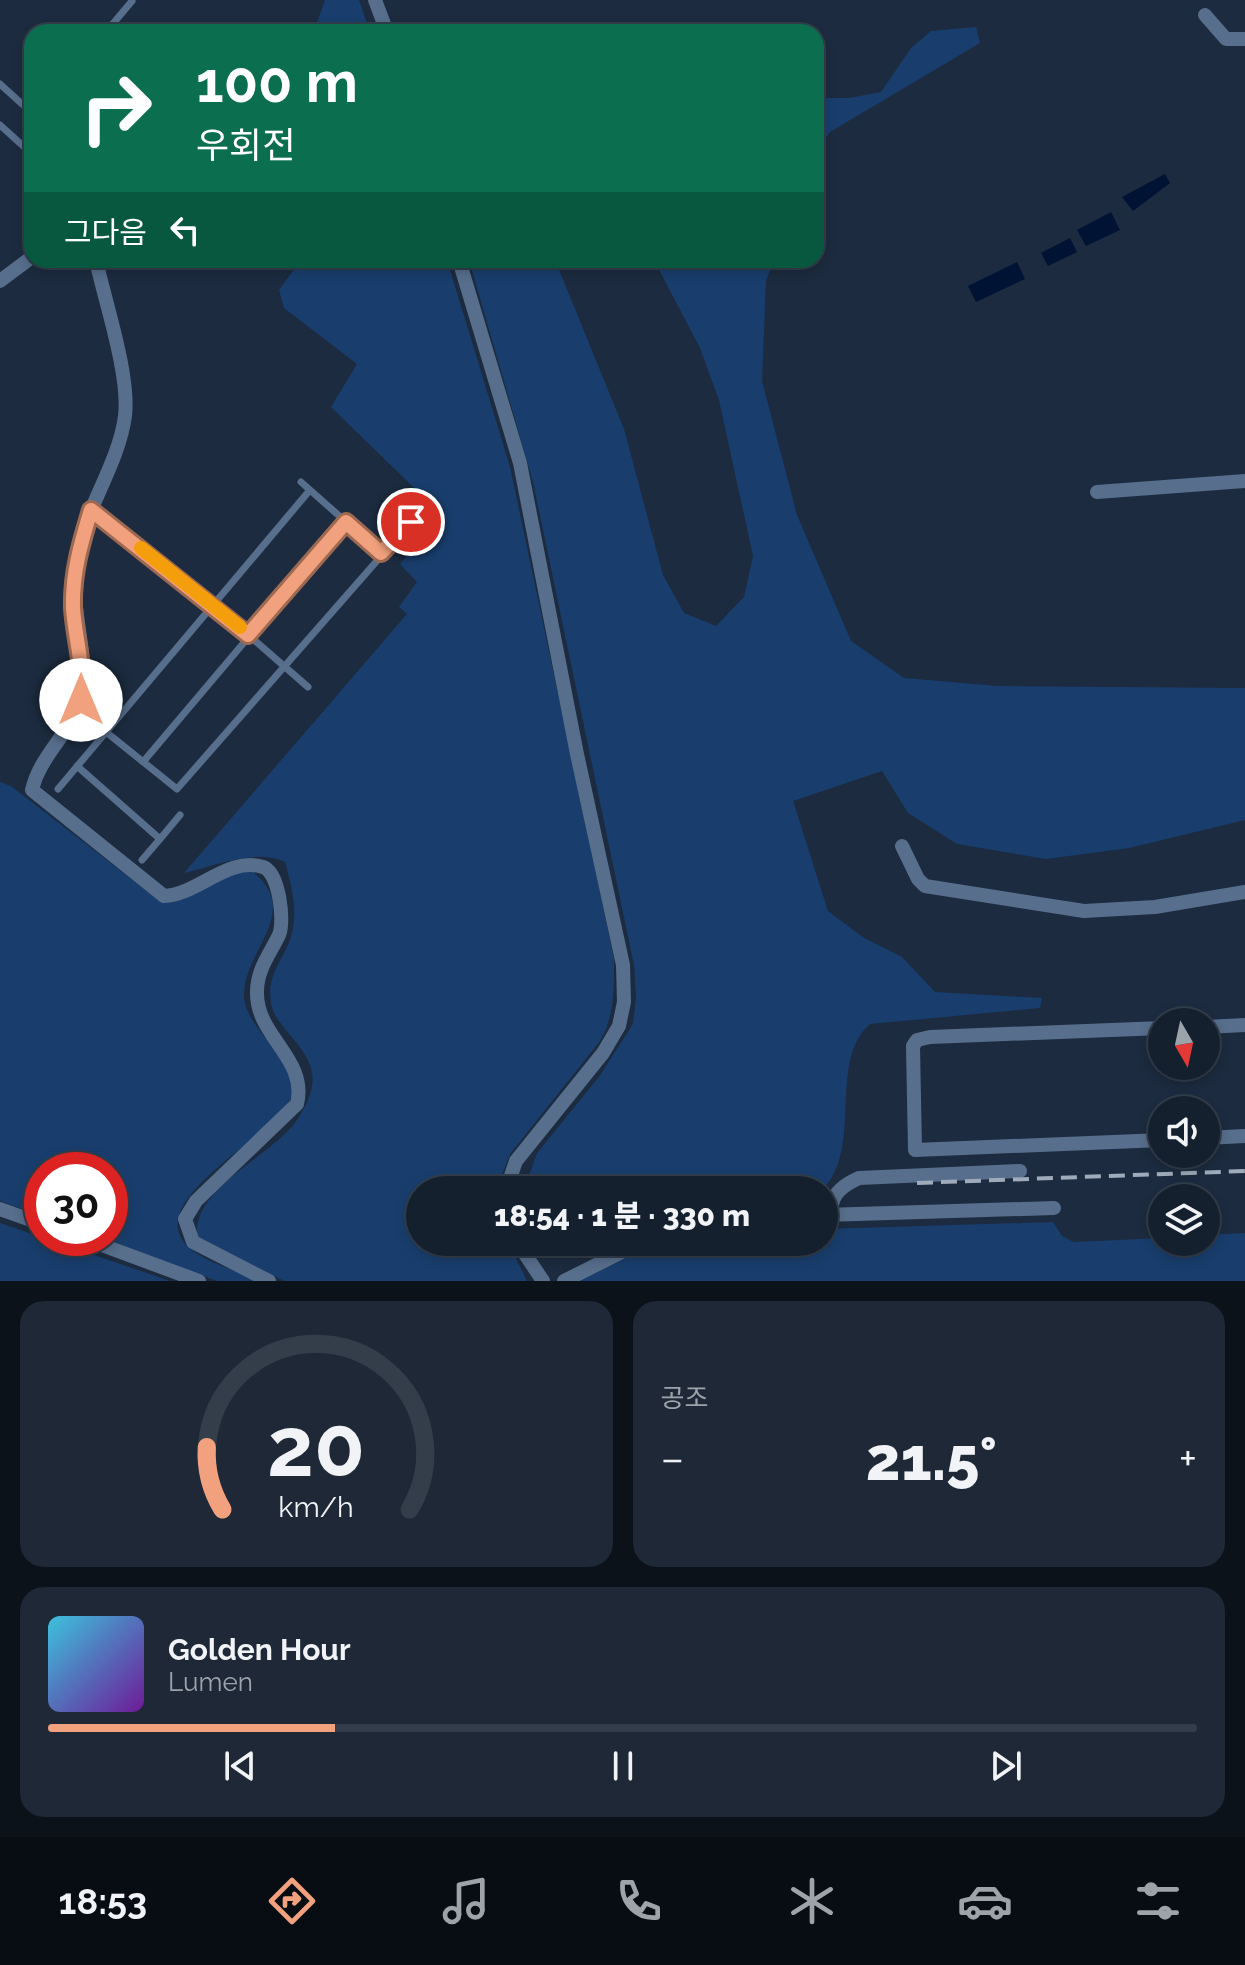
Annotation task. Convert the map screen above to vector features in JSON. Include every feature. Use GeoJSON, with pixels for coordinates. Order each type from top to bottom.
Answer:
{"type":"FeatureCollection","features":[{"type":"Feature","properties":{"kind":"street"},"geometry":{"type":"LineString","coordinates":[[375,0],[384,24]]}},
{"type":"Feature","properties":{"kind":"street"},"geometry":{"type":"LineString","coordinates":[[1205,15],[1226,39],[1245,39]]}},
{"type":"Feature","properties":{"kind":"street"},"geometry":{"type":"LineString","coordinates":[[0,281],[24,263]]}},
{"type":"Feature","properties":{"kind":"street"},"geometry":{"type":"LineString","coordinates":[[98,268],[126,400],[119,439],[91,510],[75,563],[73,590],[84,678],[81,700],[38,767],[32,790],[164,896],[188,892],[209,878],[239,867],[262,866],[270,872],[277,888],[281,923],[260,973],[257,993],[272,1037],[298,1072],[300,1090],[297,1104],[196,1201],[185,1219],[193,1242],[269,1281]]}},
{"type":"Feature","properties":{"kind":"street"},"geometry":{"type":"LineString","coordinates":[[461,268],[520,463],[577,754],[623,965],[624,1002],[619,1026],[603,1053],[516,1161],[511,1176]]}},
{"type":"Feature","properties":{"kind":"street"},"geometry":{"type":"LineString","coordinates":[[1097,492],[1245,481]]}},
{"type":"Feature","properties":{"kind":"street"},"geometry":{"type":"LineString","coordinates":[[902,846],[918,879],[925,886],[1084,911],[1141,908],[1245,892]]}},
{"type":"Feature","properties":{"kind":"street"},"geometry":{"type":"LineString","coordinates":[[1220,1026],[1245,1025]]}},
{"type":"Feature","properties":{"kind":"street"},"geometry":{"type":"LineString","coordinates":[[1148,1029],[930,1037],[917,1040],[913,1046],[915,1150],[1148,1141]]}},
{"type":"Feature","properties":{"kind":"street"},"geometry":{"type":"LineString","coordinates":[[1220,1137],[1245,1136]]}},
{"type":"Feature","properties":{"kind":"street"},"geometry":{"type":"LineString","coordinates":[[838,1191],[859,1178],[1020,1171]]}},
{"type":"Feature","properties":{"kind":"street"},"geometry":{"type":"LineString","coordinates":[[838,1215],[1054,1208]]}},
{"type":"Feature","properties":{"kind":"street"},"geometry":{"type":"LineString","coordinates":[[0,1209],[24,1218]]}},
{"type":"Feature","properties":{"kind":"street"},"geometry":{"type":"LineString","coordinates":[[128,1255],[199,1281]]}},
{"type":"Feature","properties":{"kind":"street"},"geometry":{"type":"LineString","coordinates":[[526,1256],[543,1281]]}},
{"type":"Feature","properties":{"kind":"street"},"geometry":{"type":"LineString","coordinates":[[564,1281],[614,1256]]}},
{"type":"Feature","properties":{"kind":"lane"},"geometry":{"type":"LineString","coordinates":[[113,24],[130,4],[118,0]]}},
{"type":"Feature","properties":{"kind":"lane"},"geometry":{"type":"LineString","coordinates":[[0,84],[24,106]]}},
{"type":"Feature","properties":{"kind":"lane"},"geometry":{"type":"LineString","coordinates":[[0,125],[24,147]]}},
{"type":"Feature","properties":{"kind":"lane"},"geometry":{"type":"LineString","coordinates":[[301,482],[381,553]]}},
{"type":"Feature","properties":{"kind":"lane"},"geometry":{"type":"LineString","coordinates":[[58,789],[310,490]]}},
{"type":"Feature","properties":{"kind":"lane"},"geometry":{"type":"LineString","coordinates":[[91,510],[213,604],[308,687]]}},
{"type":"Feature","properties":{"kind":"lane"},"geometry":{"type":"LineString","coordinates":[[143,762],[346,522]]}},
{"type":"Feature","properties":{"kind":"lane"},"geometry":{"type":"LineString","coordinates":[[106,732],[177,789],[411,522]]}},
{"type":"Feature","properties":{"kind":"lane"},"geometry":{"type":"LineString","coordinates":[[77,766],[160,839]]}},
{"type":"Feature","properties":{"kind":"lane"},"geometry":{"type":"LineString","coordinates":[[142,860],[180,815]]}},
{"type":"Feature","properties":{"kind":"shaded area"},"geometry":{"type":"Polygon","coordinates":[[[325,0],[359,0],[367,24],[318,24],[325,0]]]}},
{"type":"Feature","properties":{"kind":"shaded area"},"geometry":{"type":"Polygon","coordinates":[[[976,27],[980,43],[830,132],[824,140],[824,98],[849,98],[881,92],[911,48],[931,31],[976,27]]]}},
{"type":"Feature","properties":{"kind":"shaded area"},"geometry":{"type":"Polygon","coordinates":[[[1165,174],[1170,183],[1133,211],[1122,197],[1165,174]]]}},
{"type":"Feature","properties":{"kind":"shaded area"},"geometry":{"type":"Polygon","coordinates":[[[1111,212],[1120,230],[1086,246],[1077,230],[1111,212]]]}},
{"type":"Feature","properties":{"kind":"shaded area"},"geometry":{"type":"Polygon","coordinates":[[[1070,238],[1077,252],[1048,266],[1041,253],[1070,238]]]}},
{"type":"Feature","properties":{"kind":"shaded area"},"geometry":{"type":"Polygon","coordinates":[[[1017,262],[1025,279],[976,302],[968,286],[1017,262]]]}},
{"type":"Feature","properties":{"kind":"shaded area"},"geometry":{"type":"Polygon","coordinates":[[[295,268],[449,268],[510,467],[614,959],[613,1002],[600,1041],[510,1154],[501,1176],[406,1176],[406,1256],[515,1256],[527,1281],[284,1281],[197,1237],[199,1219],[207,1203],[236,1173],[286,1133],[305,1106],[313,1083],[309,1062],[276,1017],[271,1003],[274,972],[290,938],[294,919],[293,895],[285,862],[274,858],[248,857],[184,873],[407,614],[399,607],[417,582],[400,564],[442,515],[331,407],[357,364],[284,308],[279,290],[295,268]]]}},
{"type":"Feature","properties":{"kind":"shaded area"},"geometry":{"type":"Polygon","coordinates":[[[471,268],[558,268],[624,429],[663,575],[684,613],[716,626],[744,597],[753,556],[719,400],[700,348],[658,268],[771,268],[766,281],[762,381],[797,515],[851,641],[904,678],[998,686],[1245,688],[1245,820],[1129,848],[1046,859],[957,844],[908,813],[882,771],[793,801],[828,911],[864,938],[902,957],[935,992],[1042,998],[1040,1008],[870,1024],[857,1040],[850,1060],[841,1152],[832,1176],[529,1176],[537,1153],[599,1077],[633,1024],[636,997],[634,965],[533,482],[471,268]]]}},
{"type":"Feature","properties":{"kind":"shaded area"},"geometry":{"type":"Polygon","coordinates":[[[0,782],[11,786],[148,892],[165,901],[238,872],[252,871],[266,886],[272,900],[272,915],[247,976],[244,992],[246,1006],[252,1020],[282,1058],[292,1085],[290,1100],[279,1115],[213,1171],[193,1192],[180,1212],[178,1232],[192,1250],[259,1281],[217,1281],[128,1247],[128,1152],[24,1152],[24,1210],[0,1201],[0,782]]]}},
{"type":"Feature","properties":{"kind":"shaded area"},"geometry":{"type":"Polygon","coordinates":[[[1053,1222],[1062,1236],[1074,1242],[1148,1239],[1148,1256],[1220,1256],[1220,1234],[1245,1233],[1245,1281],[578,1281],[631,1256],[838,1256],[838,1229],[1053,1222]]]}},
{"type":"Feature","properties":{"kind":"shaded area"},"geometry":{"type":"Polygon","coordinates":[[[0,1223],[24,1231],[24,1256],[97,1256],[170,1281],[0,1281],[0,1223]]]}},
{"type":"Feature","properties":{"kind":"railway"},"geometry":{"type":"LineString","coordinates":[[917,1183],[1245,1171]]}},
{"type":"Feature","properties":{"kind":"slow traffic"},"geometry":{"type":"LineString","coordinates":[[141,548],[240,627]]}},
{"type":"Feature","properties":{"kind":"route"},"geometry":{"type":"LineString","coordinates":[[81,700],[84,678],[73,610],[73,590],[75,563],[91,510],[178,576],[248,635],[346,522],[381,553],[411,522]]}}]}
